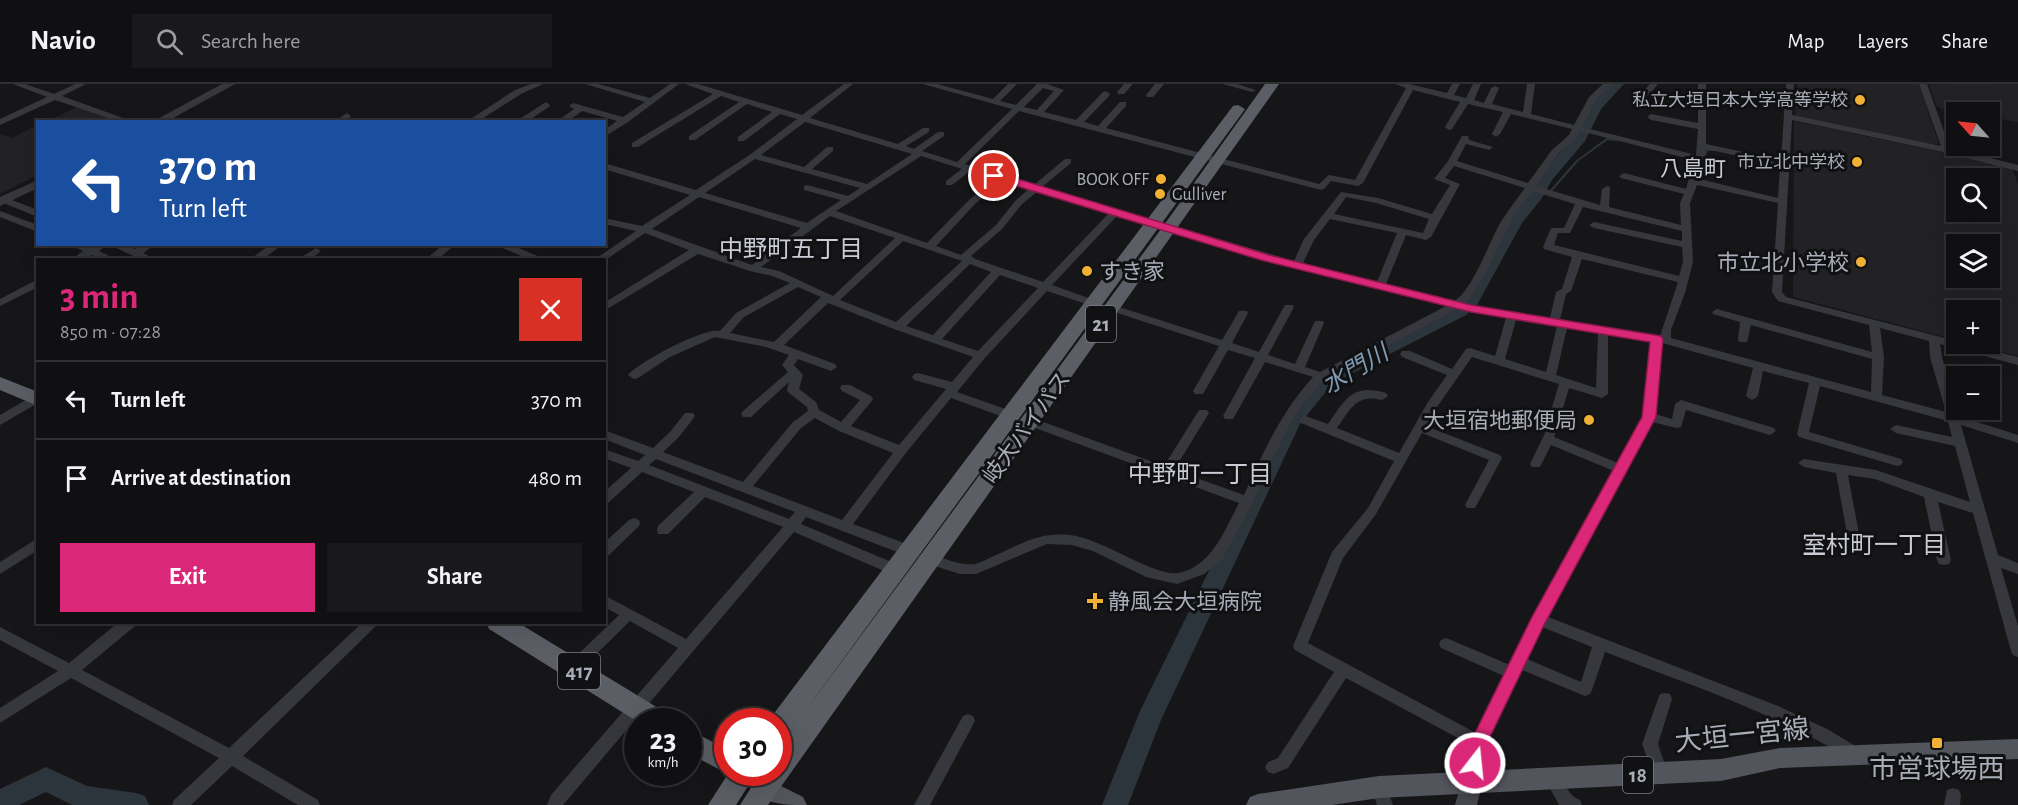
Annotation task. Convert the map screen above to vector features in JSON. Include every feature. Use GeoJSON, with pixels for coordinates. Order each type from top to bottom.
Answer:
{"type":"FeatureCollection","features":[{"type":"Feature","properties":{"kind":"highway","name":"岐大バイパス"},"geometry":{"type":"LineString","coordinates":[[1210,158],[1272,84]]}},
{"type":"Feature","properties":{"kind":"highway","name":"岐大バイパス"},"geometry":{"type":"LineString","coordinates":[[792,711],[1031,422],[1112,308],[1162,226],[1210,158],[1255,87]]}},
{"type":"Feature","properties":{"kind":"highway","name":"岐大バイパス"},"geometry":{"type":"LineString","coordinates":[[792,747],[1010,415],[1093,303],[1162,226]]}},
{"type":"Feature","properties":{"kind":"highway"},"geometry":{"type":"LineString","coordinates":[[0,383],[36,399]]}},
{"type":"Feature","properties":{"kind":"highway","name":"417"},"geometry":{"type":"LineString","coordinates":[[500,624],[638,708]]}},
{"type":"Feature","properties":{"kind":"highway"},"geometry":{"type":"LineString","coordinates":[[721,805],[731,786]]}},
{"type":"Feature","properties":{"kind":"main road","name":"大垣一宮線"},"geometry":{"type":"LineString","coordinates":[[1258,805],[1382,796],[1468,794],[1553,779],[1721,770],[1780,758],[2018,749]]}},
{"type":"Feature","properties":{"kind":"main road"},"geometry":{"type":"LineString","coordinates":[[771,786],[795,805]]}},
{"type":"Feature","properties":{"kind":"street"},"geometry":{"type":"LineString","coordinates":[[17,84],[124,120]]}},
{"type":"Feature","properties":{"kind":"street"},"geometry":{"type":"LineString","coordinates":[[0,122],[82,84]]}},
{"type":"Feature","properties":{"kind":"street"},"geometry":{"type":"LineString","coordinates":[[161,120],[230,84]]}},
{"type":"Feature","properties":{"kind":"street"},"geometry":{"type":"LineString","coordinates":[[473,120],[518,92],[539,84]]}},
{"type":"Feature","properties":{"kind":"street"},"geometry":{"type":"LineString","coordinates":[[589,84],[652,101]]}},
{"type":"Feature","properties":{"kind":"street"},"geometry":{"type":"LineString","coordinates":[[606,133],[675,84]]}},
{"type":"Feature","properties":{"kind":"street"},"geometry":{"type":"LineString","coordinates":[[689,84],[717,89],[746,101],[805,119],[964,166],[999,174],[1036,188],[1297,265],[1471,309],[1558,323],[1623,342],[1628,335],[1661,339],[1946,416]]}},
{"type":"Feature","properties":{"kind":"street"},"geometry":{"type":"LineString","coordinates":[[602,258],[753,156],[849,84]]}},
{"type":"Feature","properties":{"kind":"street"},"geometry":{"type":"LineString","coordinates":[[927,84],[1321,187],[1329,178],[1358,183],[1411,87]]}},
{"type":"Feature","properties":{"kind":"street"},"geometry":{"type":"LineString","coordinates":[[994,102],[1013,84]]}},
{"type":"Feature","properties":{"kind":"street"},"geometry":{"type":"LineString","coordinates":[[949,183],[1041,84],[1060,90],[1039,113]]}},
{"type":"Feature","properties":{"kind":"street"},"geometry":{"type":"LineString","coordinates":[[1121,92],[1129,84]]}},
{"type":"Feature","properties":{"kind":"street"},"geometry":{"type":"LineString","coordinates":[[1150,95],[1160,84]]}},
{"type":"Feature","properties":{"kind":"street"},"geometry":{"type":"LineString","coordinates":[[1227,84],[1255,87]]}},
{"type":"Feature","properties":{"kind":"street"},"geometry":{"type":"LineString","coordinates":[[1399,84],[1434,88],[1449,96],[1467,101],[1698,158]]}},
{"type":"Feature","properties":{"kind":"street"},"geometry":{"type":"LineString","coordinates":[[1449,96],[1456,84]]}},
{"type":"Feature","properties":{"kind":"street"},"geometry":{"type":"LineString","coordinates":[[1449,127],[1477,84]]}},
{"type":"Feature","properties":{"kind":"street"},"geometry":{"type":"LineString","coordinates":[[1527,115],[1532,84]]}},
{"type":"Feature","properties":{"kind":"street"},"geometry":{"type":"LineString","coordinates":[[606,435],[703,491],[798,518],[914,561],[960,569],[976,569],[1046,539],[1072,540],[1097,547],[1151,573],[1177,579],[1199,570],[1217,556],[1247,501],[1279,432],[1300,399],[1321,376],[1463,302],[1478,278],[1506,221],[1555,152],[1579,129],[1588,105],[1608,84]]}},
{"type":"Feature","properties":{"kind":"street"},"geometry":{"type":"LineString","coordinates":[[1636,104],[1654,84]]}},
{"type":"Feature","properties":{"kind":"street"},"geometry":{"type":"LineString","coordinates":[[1468,794],[1479,742],[1539,620],[1649,417],[1661,339],[1688,262],[1685,203],[1694,181],[1702,146],[1702,84]]}},
{"type":"Feature","properties":{"kind":"street"},"geometry":{"type":"LineString","coordinates":[[1790,84],[1783,165],[1777,292],[1782,299],[2018,361]]}},
{"type":"Feature","properties":{"kind":"street"},"geometry":{"type":"LineString","coordinates":[[1923,84],[1946,147],[1944,149]]}},
{"type":"Feature","properties":{"kind":"street"},"geometry":{"type":"LineString","coordinates":[[1487,106],[1495,88]]}},
{"type":"Feature","properties":{"kind":"street"},"geometry":{"type":"LineString","coordinates":[[635,145],[717,89]]}},
{"type":"Feature","properties":{"kind":"street"},"geometry":{"type":"LineString","coordinates":[[1078,123],[1106,94]]}},
{"type":"Feature","properties":{"kind":"street"},"geometry":{"type":"LineString","coordinates":[[692,138],[746,101]]}},
{"type":"Feature","properties":{"kind":"street"},"geometry":{"type":"LineString","coordinates":[[1100,129],[1123,104]]}},
{"type":"Feature","properties":{"kind":"street"},"geometry":{"type":"LineString","coordinates":[[522,120],[546,105]]}},
{"type":"Feature","properties":{"kind":"street"},"geometry":{"type":"LineString","coordinates":[[562,120],[577,107],[624,120]]}},
{"type":"Feature","properties":{"kind":"street"},"geometry":{"type":"LineString","coordinates":[[741,139],[779,111]]}},
{"type":"Feature","properties":{"kind":"street"},"geometry":{"type":"LineString","coordinates":[[1496,134],[1508,111]]}},
{"type":"Feature","properties":{"kind":"street"},"geometry":{"type":"LineString","coordinates":[[341,120],[347,116]]}},
{"type":"Feature","properties":{"kind":"street"},"geometry":{"type":"LineString","coordinates":[[1651,117],[1703,127]]}},
{"type":"Feature","properties":{"kind":"street"},"geometry":{"type":"LineString","coordinates":[[1788,117],[1944,149],[2018,168]]}},
{"type":"Feature","properties":{"kind":"street"},"geometry":{"type":"LineString","coordinates":[[899,147],[926,130]]}},
{"type":"Feature","properties":{"kind":"street"},"geometry":{"type":"LineString","coordinates":[[754,269],[829,212],[869,188],[941,134]]}},
{"type":"Feature","properties":{"kind":"street"},"geometry":{"type":"LineString","coordinates":[[1326,215],[1426,237],[1455,184],[1439,179],[1452,162],[1464,139],[1489,147]]}},
{"type":"Feature","properties":{"kind":"street"},"geometry":{"type":"LineString","coordinates":[[1702,146],[1783,165]]}},
{"type":"Feature","properties":{"kind":"street"},"geometry":{"type":"LineString","coordinates":[[806,170],[830,149]]}},
{"type":"Feature","properties":{"kind":"street"},"geometry":{"type":"LineString","coordinates":[[753,156],[869,188]]}},
{"type":"Feature","properties":{"kind":"street"},"geometry":{"type":"LineString","coordinates":[[1750,160],[1783,165]]}},
{"type":"Feature","properties":{"kind":"street"},"geometry":{"type":"LineString","coordinates":[[898,327],[999,227],[1019,202],[1068,161]]}},
{"type":"Feature","properties":{"kind":"street"},"geometry":{"type":"LineString","coordinates":[[1452,162],[1533,186],[1580,203],[1685,229]]}},
{"type":"Feature","properties":{"kind":"street"},"geometry":{"type":"LineString","coordinates":[[606,167],[809,227]]}},
{"type":"Feature","properties":{"kind":"street"},"geometry":{"type":"LineString","coordinates":[[929,247],[999,174]]}},
{"type":"Feature","properties":{"kind":"street"},"geometry":{"type":"LineString","coordinates":[[1624,176],[1689,192]]}},
{"type":"Feature","properties":{"kind":"street"},"geometry":{"type":"LineString","coordinates":[[1694,181],[1781,201]]}},
{"type":"Feature","properties":{"kind":"street"},"geometry":{"type":"LineString","coordinates":[[2,201],[36,184]]}},
{"type":"Feature","properties":{"kind":"street"},"geometry":{"type":"LineString","coordinates":[[807,188],[849,199]]}},
{"type":"Feature","properties":{"kind":"street"},"geometry":{"type":"LineString","coordinates":[[1604,209],[1607,189]]}},
{"type":"Feature","properties":{"kind":"street"},"geometry":{"type":"LineString","coordinates":[[1297,265],[1309,239],[1344,195],[1378,201],[1435,218]]}},
{"type":"Feature","properties":{"kind":"street"},"geometry":{"type":"LineString","coordinates":[[958,198],[972,202]]}},
{"type":"Feature","properties":{"kind":"street"},"geometry":{"type":"LineString","coordinates":[[2,201],[36,213]]}},
{"type":"Feature","properties":{"kind":"street"},"geometry":{"type":"LineString","coordinates":[[1580,203],[1568,231],[1554,230],[1548,247],[1683,280]]}},
{"type":"Feature","properties":{"kind":"street"},"geometry":{"type":"LineString","coordinates":[[844,526],[901,451],[980,356],[1042,287],[1116,211]]}},
{"type":"Feature","properties":{"kind":"street"},"geometry":{"type":"LineString","coordinates":[[829,212],[900,239],[967,258],[1042,287],[1093,303]]}},
{"type":"Feature","properties":{"kind":"street"},"geometry":{"type":"LineString","coordinates":[[0,214],[36,228]]}},
{"type":"Feature","properties":{"kind":"street"},"geometry":{"type":"LineString","coordinates":[[606,221],[645,230],[754,269],[775,273],[898,327],[980,356]]}},
{"type":"Feature","properties":{"kind":"street"},"geometry":{"type":"LineString","coordinates":[[1594,225],[1686,245]]}},
{"type":"Feature","properties":{"kind":"street"},"geometry":{"type":"LineString","coordinates":[[1380,286],[1402,232]]}},
{"type":"Feature","properties":{"kind":"street"},"geometry":{"type":"LineString","coordinates":[[777,345],[900,239]]}},
{"type":"Feature","properties":{"kind":"street"},"geometry":{"type":"LineString","coordinates":[[118,246],[147,258]]}},
{"type":"Feature","properties":{"kind":"street"},"geometry":{"type":"LineString","coordinates":[[136,253],[148,246]]}},
{"type":"Feature","properties":{"kind":"street"},"geometry":{"type":"LineString","coordinates":[[257,258],[275,246]]}},
{"type":"Feature","properties":{"kind":"street"},"geometry":{"type":"LineString","coordinates":[[433,258],[448,246]]}},
{"type":"Feature","properties":{"kind":"street"},"geometry":{"type":"LineString","coordinates":[[504,246],[536,258]]}},
{"type":"Feature","properties":{"kind":"street"},"geometry":{"type":"LineString","coordinates":[[79,258],[96,248],[110,258]]}},
{"type":"Feature","properties":{"kind":"street"},"geometry":{"type":"LineString","coordinates":[[305,258],[316,250]]}},
{"type":"Feature","properties":{"kind":"street"},"geometry":{"type":"LineString","coordinates":[[606,307],[697,250]]}},
{"type":"Feature","properties":{"kind":"street"},"geometry":{"type":"LineString","coordinates":[[1550,378],[1561,292],[1566,291],[1578,255]]}},
{"type":"Feature","properties":{"kind":"street"},"geometry":{"type":"LineString","coordinates":[[935,340],[998,270]]}},
{"type":"Feature","properties":{"kind":"street"},"geometry":{"type":"LineString","coordinates":[[0,303],[36,283]]}},
{"type":"Feature","properties":{"kind":"street"},"geometry":{"type":"LineString","coordinates":[[722,335],[740,315],[796,284]]}},
{"type":"Feature","properties":{"kind":"street"},"geometry":{"type":"LineString","coordinates":[[606,297],[615,301]]}},
{"type":"Feature","properties":{"kind":"street"},"geometry":{"type":"LineString","coordinates":[[1229,417],[1288,307]]}},
{"type":"Feature","properties":{"kind":"street"},"geometry":{"type":"LineString","coordinates":[[1112,308],[1321,376]]}},
{"type":"Feature","properties":{"kind":"street"},"geometry":{"type":"LineString","coordinates":[[1717,312],[1878,357]]}},
{"type":"Feature","properties":{"kind":"street"},"geometry":{"type":"LineString","coordinates":[[1199,391],[1243,313]]}},
{"type":"Feature","properties":{"kind":"street"},"geometry":{"type":"LineString","coordinates":[[1499,360],[1512,316]]}},
{"type":"Feature","properties":{"kind":"street"},"geometry":{"type":"LineString","coordinates":[[1743,339],[1746,320]]}},
{"type":"Feature","properties":{"kind":"street"},"geometry":{"type":"LineString","coordinates":[[1298,369],[1319,323]]}},
{"type":"Feature","properties":{"kind":"street"},"geometry":{"type":"LineString","coordinates":[[1874,323],[1878,357],[1876,397]]}},
{"type":"Feature","properties":{"kind":"street"},"geometry":{"type":"LineString","coordinates":[[634,375],[666,354],[714,333],[777,345],[831,367]]}},
{"type":"Feature","properties":{"kind":"street"},"geometry":{"type":"LineString","coordinates":[[1479,742],[1300,646],[1337,556],[1372,511],[1420,428],[1470,352],[1602,394],[1603,335]]}},
{"type":"Feature","properties":{"kind":"street"},"geometry":{"type":"LineString","coordinates":[[1934,339],[1936,357],[1946,390]]}},
{"type":"Feature","properties":{"kind":"street"},"geometry":{"type":"LineString","coordinates":[[796,354],[788,365],[796,373]]}},
{"type":"Feature","properties":{"kind":"street"},"geometry":{"type":"LineString","coordinates":[[1406,354],[1455,374]]}},
{"type":"Feature","properties":{"kind":"street"},"geometry":{"type":"LineString","coordinates":[[1752,396],[1759,365]]}},
{"type":"Feature","properties":{"kind":"street"},"geometry":{"type":"LineString","coordinates":[[796,373],[793,390],[812,405],[814,412],[843,428],[901,451]]}},
{"type":"Feature","properties":{"kind":"street"},"geometry":{"type":"LineString","coordinates":[[747,414],[786,379],[796,373]]}},
{"type":"Feature","properties":{"kind":"street"},"geometry":{"type":"LineString","coordinates":[[918,377],[1010,415]]}},
{"type":"Feature","properties":{"kind":"street"},"geometry":{"type":"LineString","coordinates":[[1815,381],[1803,434],[1897,462]]}},
{"type":"Feature","properties":{"kind":"street"},"geometry":{"type":"LineString","coordinates":[[1536,464],[1550,432],[1565,383]]}},
{"type":"Feature","properties":{"kind":"street"},"geometry":{"type":"LineString","coordinates":[[843,428],[867,399],[846,388]]}},
{"type":"Feature","properties":{"kind":"street"},"geometry":{"type":"LineString","coordinates":[[1330,430],[1358,394],[1370,391],[1382,396]]}},
{"type":"Feature","properties":{"kind":"street"},"geometry":{"type":"LineString","coordinates":[[0,421],[36,400]]}},
{"type":"Feature","properties":{"kind":"street"},"geometry":{"type":"LineString","coordinates":[[1649,417],[1677,424],[1681,404],[1770,431]]}},
{"type":"Feature","properties":{"kind":"street"},"geometry":{"type":"LineString","coordinates":[[745,488],[797,425],[814,412]]}},
{"type":"Feature","properties":{"kind":"street"},"geometry":{"type":"LineString","coordinates":[[1167,471],[1203,413]]}},
{"type":"Feature","properties":{"kind":"street"},"geometry":{"type":"LineString","coordinates":[[606,498],[648,460],[676,440],[688,416]]}},
{"type":"Feature","properties":{"kind":"street"},"geometry":{"type":"LineString","coordinates":[[1305,420],[1402,459]]}},
{"type":"Feature","properties":{"kind":"street"},"geometry":{"type":"LineString","coordinates":[[1955,420],[2018,651]]}},
{"type":"Feature","properties":{"kind":"street"},"geometry":{"type":"LineString","coordinates":[[1958,420],[2018,439]]}},
{"type":"Feature","properties":{"kind":"street"},"geometry":{"type":"LineString","coordinates":[[1031,422],[1247,501]]}},
{"type":"Feature","properties":{"kind":"street"},"geometry":{"type":"LineString","coordinates":[[1420,428],[1496,458],[1471,505]]}},
{"type":"Feature","properties":{"kind":"street"},"geometry":{"type":"LineString","coordinates":[[1896,429],[1960,443]]}},
{"type":"Feature","properties":{"kind":"street"},"geometry":{"type":"LineString","coordinates":[[1550,432],[1621,469]]}},
{"type":"Feature","properties":{"kind":"street"},"geometry":{"type":"LineString","coordinates":[[607,457],[648,460],[745,488],[798,518],[844,526],[914,561]]}},
{"type":"Feature","properties":{"kind":"street"},"geometry":{"type":"LineString","coordinates":[[1804,463],[1876,475],[1959,505],[1979,508]]}},
{"type":"Feature","properties":{"kind":"street"},"geometry":{"type":"LineString","coordinates":[[1841,468],[1852,534]]}},
{"type":"Feature","properties":{"kind":"street"},"geometry":{"type":"LineString","coordinates":[[663,530],[703,491]]}},
{"type":"Feature","properties":{"kind":"street"},"geometry":{"type":"LineString","coordinates":[[1930,494],[1944,560]]}},
{"type":"Feature","properties":{"kind":"street"},"geometry":{"type":"LineString","coordinates":[[555,805],[635,706],[798,518]]}},
{"type":"Feature","properties":{"kind":"street"},"geometry":{"type":"LineString","coordinates":[[606,549],[634,524]]}},
{"type":"Feature","properties":{"kind":"street"},"geometry":{"type":"LineString","coordinates":[[0,569],[36,544]]}},
{"type":"Feature","properties":{"kind":"street"},"geometry":{"type":"LineString","coordinates":[[1993,559],[2018,568]]}},
{"type":"Feature","properties":{"kind":"street"},"geometry":{"type":"LineString","coordinates":[[606,601],[688,647]]}},
{"type":"Feature","properties":{"kind":"street"},"geometry":{"type":"LineString","coordinates":[[574,667],[629,614]]}},
{"type":"Feature","properties":{"kind":"street"},"geometry":{"type":"LineString","coordinates":[[1539,620],[1773,711],[1824,735],[1856,755]]}},
{"type":"Feature","properties":{"kind":"street"},"geometry":{"type":"LineString","coordinates":[[0,716],[69,672],[128,624]]}},
{"type":"Feature","properties":{"kind":"street"},"geometry":{"type":"LineString","coordinates":[[180,805],[371,624]]}},
{"type":"Feature","properties":{"kind":"street"},"geometry":{"type":"LineString","coordinates":[[0,633],[231,757],[312,805]]}},
{"type":"Feature","properties":{"kind":"street"},"geometry":{"type":"LineString","coordinates":[[1446,644],[1585,690],[1600,644]]}},
{"type":"Feature","properties":{"kind":"street"},"geometry":{"type":"LineString","coordinates":[[1273,767],[1284,762],[1344,669]]}},
{"type":"Feature","properties":{"kind":"street"},"geometry":{"type":"LineString","coordinates":[[1660,774],[1650,744],[1665,699]]}},
{"type":"Feature","properties":{"kind":"street"},"geometry":{"type":"LineString","coordinates":[[922,805],[968,721]]}},
{"type":"Feature","properties":{"kind":"street"},"geometry":{"type":"LineString","coordinates":[[1553,779],[1566,802],[1574,805]]}},
{"type":"Feature","properties":{"kind":"shaded area","name":"私立大垣日本大学高等学校"},"geometry":{"type":"Polygon","coordinates":[[[1797,84],[1919,84],[1939,144],[1933,145],[1795,117],[1797,84]]]}},
{"type":"Feature","properties":{"kind":"shaded area"},"geometry":{"type":"Polygon","coordinates":[[[1929,84],[2018,84],[2018,122],[2000,119],[2000,102],[1946,102],[1946,110],[1936,106],[1929,84]]]}},
{"type":"Feature","properties":{"kind":"shaded area"},"geometry":{"type":"Polygon","coordinates":[[[77,107],[115,120],[50,120],[77,107]]]}},
{"type":"Feature","properties":{"kind":"shaded area"},"geometry":{"type":"Polygon","coordinates":[[[1794,121],[1946,153],[1946,156],[1960,156],[2012,167],[2018,185],[2018,356],[2000,351],[2000,300],[1946,300],[1946,337],[1793,297],[1794,121]]]}},
{"type":"Feature","properties":{"kind":"shaded area"},"geometry":{"type":"Polygon","coordinates":[[[36,126],[36,176],[0,194],[0,134],[12,138],[36,126]]]}},
{"type":"Feature","properties":{"kind":"waterway","name":"水門川"},"geometry":{"type":"LineString","coordinates":[[1115,805],[1149,719],[1292,421],[1316,390],[1341,372],[1460,311],[1471,301],[1515,221],[1537,195],[1545,179],[1563,156],[1580,138],[1595,107],[1617,84]]}},
{"type":"Feature","properties":{"kind":"waterway"},"geometry":{"type":"LineString","coordinates":[[1537,195],[1549,193],[1577,161],[1607,139],[1617,140]]}},
{"type":"Feature","properties":{"kind":"waterway"},"geometry":{"type":"LineString","coordinates":[[1703,159],[1707,150],[1714,150]]}},
{"type":"Feature","properties":{"kind":"waterway"},"geometry":{"type":"LineString","coordinates":[[1756,160],[1776,164]]}},
{"type":"Feature","properties":{"kind":"waterway","name":"水門川"},"geometry":{"type":"LineString","coordinates":[[1,801],[46,779],[84,798],[136,805]]}},
{"type":"Feature","properties":{"kind":"place","name":"私立大垣日本大学高等学校"},"geometry":{"type":"Point","coordinates":[1860,100]}},
{"type":"Feature","properties":{"kind":"place","name":"市立北中学校"},"geometry":{"type":"Point","coordinates":[1857,162]}},
{"type":"Feature","properties":{"kind":"place","name":"BOOK OFF"},"geometry":{"type":"Point","coordinates":[1161,179]}},
{"type":"Feature","properties":{"kind":"place","name":"Gulliver"},"geometry":{"type":"Point","coordinates":[1160,194]}},
{"type":"Feature","properties":{"kind":"place","name":"市立北小学校"},"geometry":{"type":"Point","coordinates":[1861,262]}},
{"type":"Feature","properties":{"kind":"place","name":"すき家"},"geometry":{"type":"Point","coordinates":[1087,271]}},
{"type":"Feature","properties":{"kind":"place","name":"大垣宿地郵便局"},"geometry":{"type":"Point","coordinates":[1589,420]}},
{"type":"Feature","properties":{"kind":"place","name":"静風会大垣病院"},"geometry":{"type":"Point","coordinates":[1095,601]}},
{"type":"Feature","properties":{"kind":"place","name":"市営球場西"},"geometry":{"type":"Point","coordinates":[1937,743]}},
{"type":"Feature","properties":{"kind":"district","name":"八島町"},"geometry":{"type":"Point","coordinates":[1693,168]}},
{"type":"Feature","properties":{"kind":"district","name":"中野町五丁目"},"geometry":{"type":"Point","coordinates":[791,249]}},
{"type":"Feature","properties":{"kind":"district","name":"中野町一丁目"},"geometry":{"type":"Point","coordinates":[1200,474]}},
{"type":"Feature","properties":{"kind":"district","name":"室村町一丁目"},"geometry":{"type":"Point","coordinates":[1874,545]}},
{"type":"Feature","properties":{"kind":"route"},"geometry":{"type":"LineString","coordinates":[[994,176],[1265,257],[1471,309],[1657,339],[1649,417],[1538,622],[1479,742],[1475,763]]}}]}
